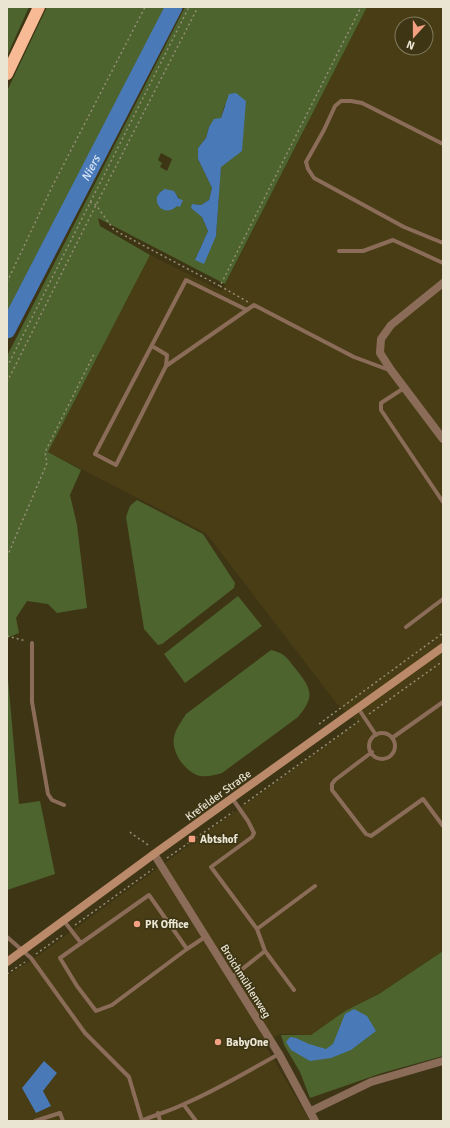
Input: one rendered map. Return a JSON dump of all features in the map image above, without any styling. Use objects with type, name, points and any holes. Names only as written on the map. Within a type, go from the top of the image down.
[{"type":"highway","points":[[7,74],[39,7]]},
{"type":"street","points":[[443,283],[391,325],[381,339],[380,353],[404,388],[443,439]]},
{"type":"street","name":"Krefelder Straße","points":[[7,962],[64,921],[152,851],[232,798],[443,647]]},
{"type":"street","name":"Broichmühlenweg","points":[[152,851],[279,1054],[311,1111],[315,1121]]},
{"type":"street","points":[[311,1111],[371,1082],[443,1061]]},
{"type":"lane","points":[[443,144],[362,103],[342,101],[335,106],[324,130],[306,162],[308,169],[314,178],[404,227],[443,243]]},
{"type":"lane","points":[[339,251],[363,251],[393,240],[443,263]]},
{"type":"lane","points":[[152,346],[168,355],[166,366],[116,465],[96,454],[186,280],[247,310]]},
{"type":"lane","points":[[166,366],[254,305],[354,357],[391,370]]},
{"type":"lane","points":[[404,388],[381,403],[381,410],[443,502]]},
{"type":"lane","points":[[406,627],[443,599]]},
{"type":"lane","points":[[32,643],[32,702],[48,794],[52,800],[64,805]]},
{"type":"lane","points":[[392,738],[443,702]]},
{"type":"lane","points":[[358,708],[376,735]]},
{"type":"lane","points":[[383,733],[392,738],[394,742],[394,750],[389,756],[382,758],[378,757],[372,752],[370,741],[376,735],[383,733]]},
{"type":"lane","points":[[372,752],[335,780],[332,784],[332,790],[366,834],[371,836],[423,799],[443,826]]},
{"type":"lane","points":[[232,798],[248,821],[254,833],[252,837],[211,867],[257,929],[265,951],[294,990]]},
{"type":"lane","points":[[257,929],[315,886]]},
{"type":"lane","points":[[188,949],[149,895],[60,958],[77,986],[96,1011],[112,1005],[205,937]]},
{"type":"lane","points":[[64,921],[82,943]]},
{"type":"lane","points":[[7,937],[24,950],[31,958],[85,1033],[129,1077],[141,1121],[158,1113],[184,1105],[279,1054]]},
{"type":"lane","points":[[231,978],[265,951]]},
{"type":"lane","points":[[184,1105],[196,1121]]},
{"type":"lane","points":[[35,1121],[60,1113],[63,1121]]},
{"type":"lane","points":[[158,1113],[160,1121]]},
{"type":"path","points":[[7,282],[52,187],[145,7]]},
{"type":"path","points":[[7,367],[189,7]]},
{"type":"path","points":[[7,382],[198,7]]},
{"type":"path","points":[[220,286],[361,7]]},
{"type":"path","points":[[90,202],[96,205],[114,230],[254,305]]},
{"type":"path","points":[[7,557],[47,463],[45,452],[94,354]]},
{"type":"path","points":[[7,636],[32,643]]},
{"type":"path","points":[[7,974],[443,660]]},
{"type":"path","points":[[130,832],[137,838],[147,843],[152,851]]},
{"type":"shaded area","points":[[367,7],[443,7],[443,951],[379,994],[345,1011],[311,1035],[281,1034],[263,1042],[310,1121],[7,1121],[7,976],[39,955],[358,722],[337,704],[206,533],[48,452],[150,255],[222,291]],"holes":[[[22,1088],[51,1106],[36,1113]]]},
{"type":"green space","points":[[7,7],[29,7],[7,56]]},
{"type":"green space","points":[[47,7],[167,7],[7,322],[7,91]]},
{"type":"green space","points":[[185,7],[367,7],[225,284],[98,218],[100,226],[150,255],[48,452],[81,470],[70,495],[77,525],[87,608],[57,613],[48,604],[27,601],[16,618],[19,633],[7,638],[7,356]],"holes":[[[225,104],[216,236],[195,260],[208,231],[202,217],[192,204],[201,205],[209,200],[212,188],[198,159],[198,148],[206,138],[209,127],[221,118]],[[161,153],[172,159],[167,171],[160,167],[162,163],[158,160]],[[162,190],[178,196],[179,199],[177,206],[158,195]]]},
{"type":"green space","points":[[137,500],[203,534],[235,583],[234,588],[162,644],[158,645],[144,629],[126,517],[130,506]]},
{"type":"green space","points":[[238,596],[262,626],[185,683],[164,654]]},
{"type":"green space","points":[[271,650],[285,656],[305,681],[308,687],[309,698],[304,710],[298,717],[222,773],[206,776],[194,774],[180,761],[175,749],[174,737],[179,725],[186,714]]},
{"type":"green space","points":[[7,667],[19,804],[40,801],[55,874],[7,890]]},
{"type":"green space","points":[[443,951],[443,1056],[382,1073],[310,1098],[300,1072],[284,1045],[281,1035],[311,1035],[345,1011],[379,994]]},
{"type":"water","points":[[236,93],[246,101],[242,151],[221,167],[216,236],[204,264],[195,260],[208,231],[202,217],[191,208],[192,204],[201,205],[209,200],[212,188],[198,159],[198,148],[206,138],[209,127],[214,119],[221,118],[229,94]]},
{"type":"water","points":[[165,189],[174,191],[179,199],[183,200],[180,207],[177,206],[171,210],[166,210],[159,206],[157,197]]},
{"type":"water","points":[[354,1009],[367,1016],[376,1031],[351,1050],[331,1058],[310,1061],[291,1050],[286,1042],[290,1037],[296,1038],[326,1049],[333,1044],[345,1014]]},
{"type":"water","points":[[44,1061],[57,1073],[43,1091],[51,1106],[36,1113],[22,1088]]},
{"type":"waterway","name":"Niers","points":[[7,330],[174,7]]},
{"type":"place","name":"Abtshof","points":[[192,839]]},
{"type":"place","name":"PK Office","points":[[137,924]]},
{"type":"place","name":"BabyOne","points":[[218,1042]]}]
